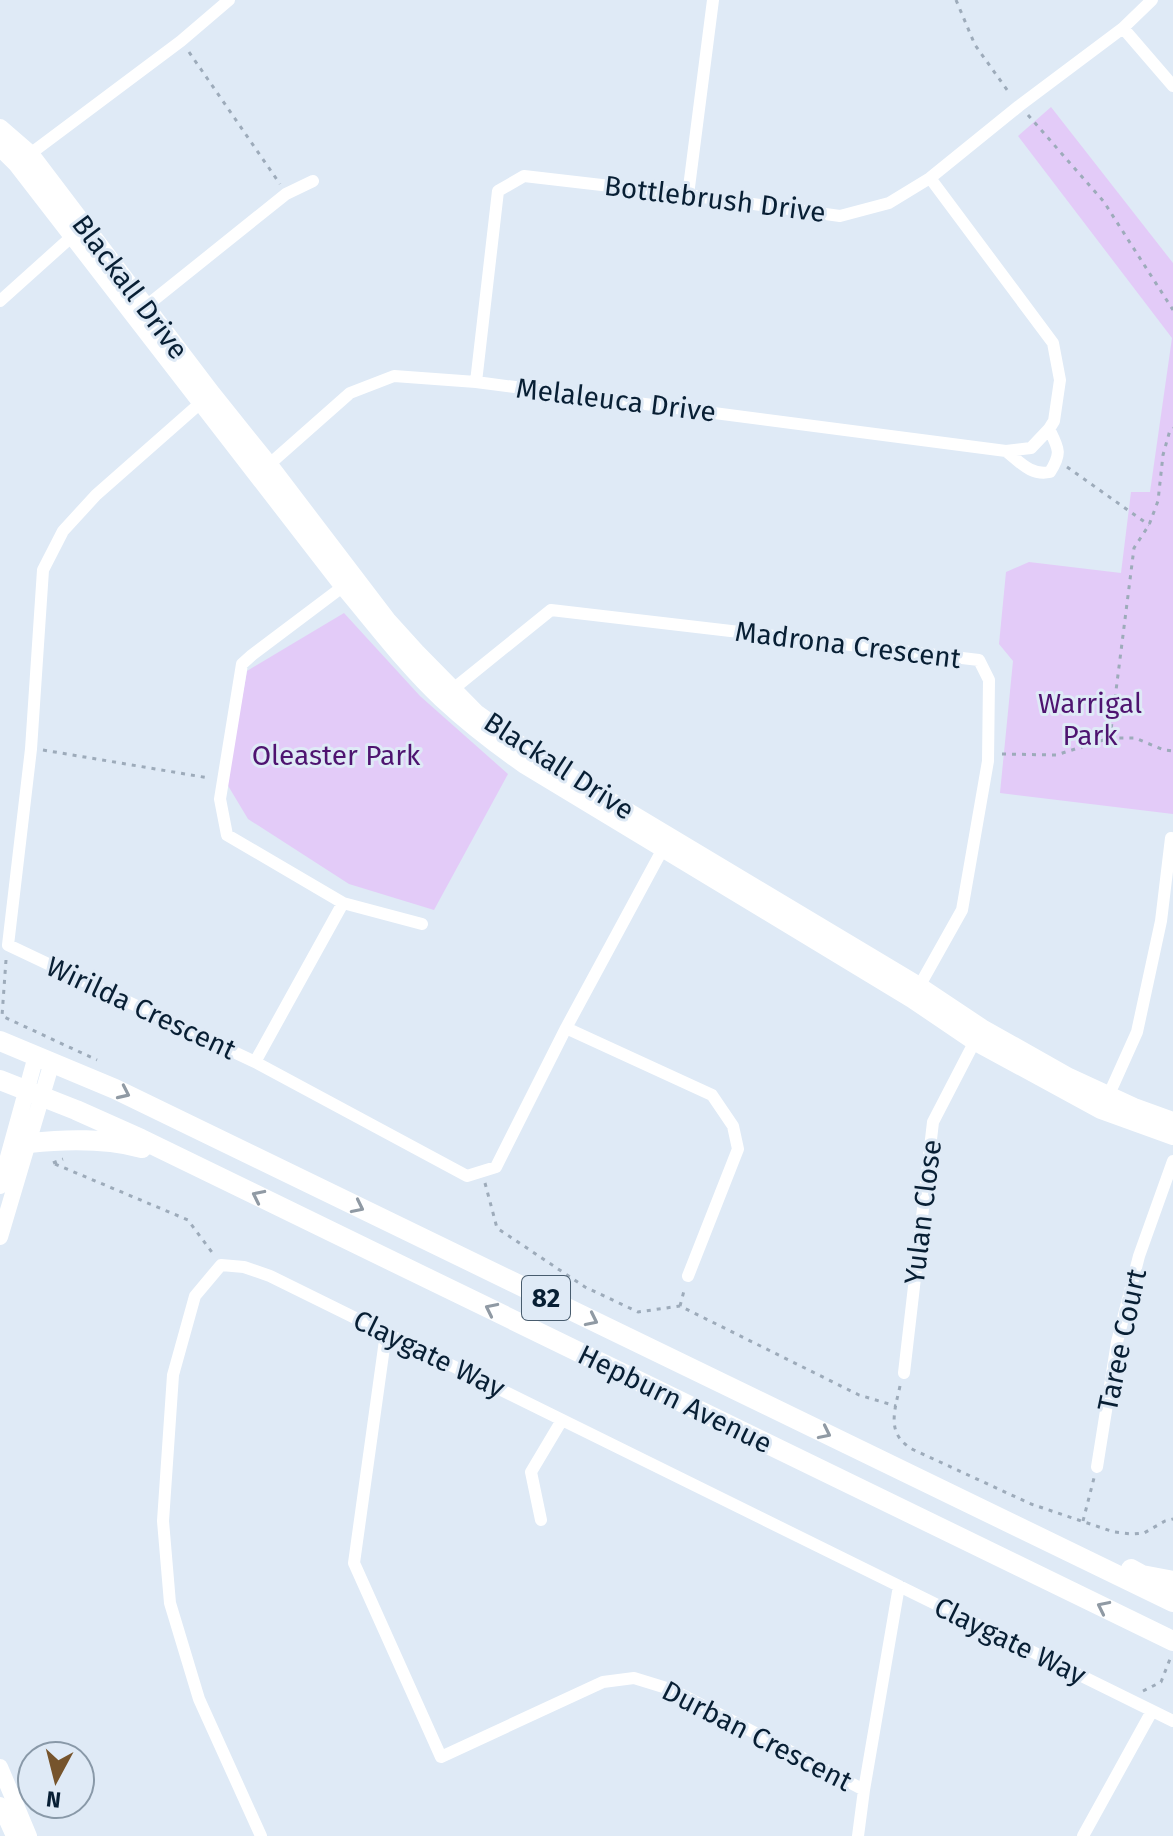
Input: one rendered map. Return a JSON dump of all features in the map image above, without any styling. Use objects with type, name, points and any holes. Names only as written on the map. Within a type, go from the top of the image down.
[{"type":"main road","name":"Blackall Drive","points":[[0,128],[349,582],[395,648],[447,694],[488,739],[525,765],[666,842],[915,993],[978,1035],[1173,1136]]},
{"type":"main road","name":"Blackall Drive","points":[[0,147],[24,159]]},
{"type":"main road","name":"Hepburn Avenue","points":[[0,1041],[129,1096],[1173,1602]]},
{"type":"main road","name":"Hepburn Avenue","points":[[0,1080],[76,1110],[181,1158],[1169,1643]]},
{"type":"main road","name":"Blackall Drive","points":[[1105,1102],[1134,1107],[1173,1121]]},
{"type":"main road","points":[[29,1143],[69,1139],[104,1141],[138,1146],[181,1158]]},
{"type":"main road","points":[[1038,1536],[1076,1543],[1142,1575],[1173,1581]]},
{"type":"street","points":[[24,159],[181,41],[229,0]]},
{"type":"street","points":[[688,195],[713,0]]},
{"type":"street","name":"Bottlebrush Drive","points":[[476,382],[498,191],[524,176],[840,216],[889,203],[930,178],[1123,28],[1152,0]]},
{"type":"street","points":[[1123,28],[1173,86]]},
{"type":"street","points":[[930,178],[1053,343],[1060,380],[1054,421],[1049,429],[1058,447],[1056,461]]},
{"type":"street","points":[[141,310],[286,194],[313,181]]},
{"type":"street","points":[[0,301],[77,231]]},
{"type":"street","name":"Melaleuca Drive","points":[[263,469],[350,393],[394,376],[476,382],[1006,451],[1031,448],[1049,429]]},
{"type":"street","name":"Wirilda Crescent","points":[[207,398],[96,495],[63,531],[43,570],[31,749],[8,945],[255,1062],[467,1176],[482,1171]]},
{"type":"street","name":"Melaleuca Drive","points":[[1006,451],[1030,471],[1042,474],[1050,472],[1056,461]]},
{"type":"street","points":[[349,582],[242,664],[220,799],[227,835],[343,903],[422,924]]},
{"type":"street","name":"Madrona Crescent","points":[[447,694],[551,610],[979,660],[989,680],[988,761],[962,910],[915,993]]},
{"type":"street","points":[[1105,1102],[1137,1032],[1167,921],[1171,838]]},
{"type":"street","points":[[482,1171],[496,1167],[666,842]]},
{"type":"street","points":[[255,1062],[343,903]]},
{"type":"street","points":[[566,1028],[712,1095],[733,1126],[738,1149],[688,1276]]},
{"type":"street","name":"Yulan Close","points":[[904,1373],[933,1122],[978,1035]]},
{"type":"street","points":[[0,1186],[35,1093],[44,1059]]},
{"type":"street","points":[[0,1237],[29,1143],[35,1093]]},
{"type":"street","name":"Taree Court","points":[[1097,1467],[1117,1342],[1139,1256],[1173,1161]]},
{"type":"street","points":[[221,1265],[195,1296],[173,1375],[163,1521],[170,1603],[199,1699],[261,1836]]},
{"type":"street","name":"Claygate Way","points":[[221,1265],[244,1267],[270,1276],[1173,1721]]},
{"type":"street","name":"Durban Crescent","points":[[386,1333],[354,1563],[441,1757],[603,1682],[634,1678],[673,1690],[864,1790]]},
{"type":"street","points":[[541,1520],[531,1472],[562,1420]]},
{"type":"street","points":[[858,1836],[899,1586]]},
{"type":"street","points":[[1083,1836],[1152,1711]]},
{"type":"street","points":[[0,1767],[29,1836]]},
{"type":"street","points":[[0,1805],[14,1836]]},
{"type":"path","points":[[956,0],[975,45],[1019,106],[1104,202],[1173,310]]},
{"type":"path","points":[[181,41],[286,194]]},
{"type":"path","points":[[1110,738],[1134,548],[1149,525],[1158,501],[1163,455],[1173,428]]},
{"type":"path","points":[[1056,461],[1149,525]]},
{"type":"path","points":[[988,761],[1000,754],[1056,755],[1110,738],[1135,738],[1173,751]]},
{"type":"path","points":[[31,749],[224,780]]},
{"type":"path","points":[[53,1163],[188,1220],[221,1265]]},
{"type":"path","points":[[482,1171],[497,1228],[585,1287],[638,1312],[680,1306],[859,1395],[896,1406]]},
{"type":"path","points":[[680,1306],[688,1276]]},
{"type":"path","points":[[904,1373],[894,1429],[905,1446],[1031,1504],[1114,1532],[1144,1533],[1173,1519]]},
{"type":"path","points":[[1083,1521],[1097,1467]]},
{"type":"path","points":[[1128,1699],[1161,1682],[1169,1643]]},
{"type":"green space","name":"Warrigal Park","points":[[1051,107],[1173,263],[1173,814],[1000,793],[1013,661],[999,644],[1006,572],[1029,562],[1121,573],[1131,492],[1150,492],[1172,338],[1018,136]]},
{"type":"green space","name":"Oleaster Park","points":[[344,613],[420,696],[508,774],[434,910],[349,884],[248,819],[227,784],[247,671]]}]
